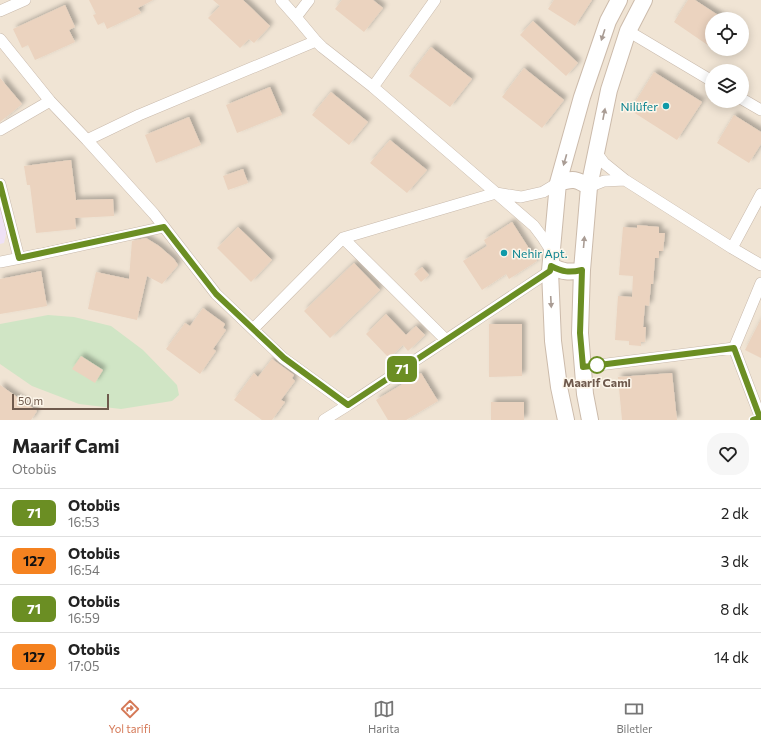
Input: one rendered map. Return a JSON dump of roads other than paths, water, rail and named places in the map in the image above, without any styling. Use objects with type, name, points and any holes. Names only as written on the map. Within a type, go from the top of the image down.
[{"type":"main road","points":[[566,420],[553,341],[551,263],[558,183],[585,89],[608,21],[619,0]]},
{"type":"main road","points":[[590,420],[585,394],[580,333],[582,270],[589,187],[609,90],[628,31],[644,0]]},
{"type":"main road","points":[[558,183],[568,180],[580,181],[589,187]]},
{"type":"main road","points":[[551,263],[561,271],[574,272],[582,270]]},
{"type":"street","points":[[0,11],[25,0]]},
{"type":"street","points":[[280,0],[316,42],[373,87],[534,226],[544,238],[551,263],[446,340],[324,420]]},
{"type":"street","points":[[296,17],[309,0]]},
{"type":"street","points":[[373,87],[435,0]]},
{"type":"street","points":[[628,31],[705,77]]},
{"type":"street","points":[[0,39],[50,101],[154,214],[216,294],[284,358],[348,405]]},
{"type":"street","points":[[87,140],[146,112],[316,42]]},
{"type":"street","points":[[0,130],[50,101]]},
{"type":"street","points":[[749,103],[761,110]]},
{"type":"street","points":[[596,152],[604,163],[625,180],[761,265]]},
{"type":"street","points":[[589,187],[604,181],[625,180]]},
{"type":"street","points":[[253,329],[343,238],[496,193],[521,197],[544,192],[558,183]]},
{"type":"street","points":[[0,184],[19,258]]},
{"type":"street","points":[[732,248],[761,194]]},
{"type":"street","points":[[0,262],[164,227]]},
{"type":"street","points":[[343,238],[446,340]]},
{"type":"street","points":[[758,419],[734,348],[761,283]]},
{"type":"street","points":[[583,367],[734,348]]},
{"type":"place","name":"Nilüfer","points":[[666,106]]},
{"type":"place","name":"Nehir Apt.","points":[[504,253]]},
{"type":"place","name":"Maarif Cami","points":[[597,365]]}]
